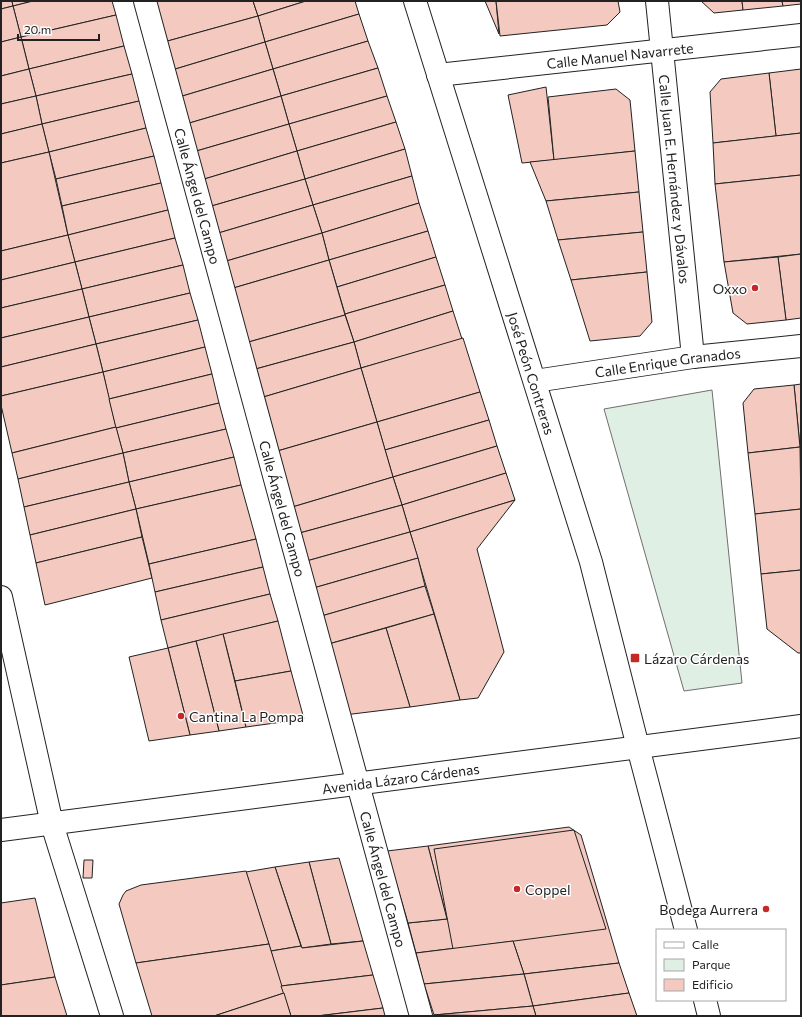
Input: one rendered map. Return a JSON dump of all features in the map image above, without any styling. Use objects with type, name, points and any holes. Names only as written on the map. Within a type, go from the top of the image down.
[{"type":"street","name":"Calle Ángel del Campo","points":[[145,1],[421,1016]]},
{"type":"street","name":"José Peón Contreras","points":[[415,1],[591,562],[686,929]]},
{"type":"street","name":"Calle Juan E. Hernández y Dávalos","points":[[657,1],[693,357]]},
{"type":"street","name":"Calle Manuel Navarrete","points":[[438,75],[801,35]]},
{"type":"street","name":"Calle Enrique Granados","points":[[535,380],[693,357],[801,346]]},
{"type":"street","points":[[1,597],[52,824],[112,1016]]},
{"type":"street","name":"Avenida Lázaro Cárdenas","points":[[1,830],[801,726]]},
{"type":"street","points":[[705,1001],[709,1016]]},
{"type":"green space","name":"Lázaro Cárdenas","points":[[712,390],[742,683],[684,691],[604,409]]},
{"type":"building","points":[[1,1],[12,1],[13,6],[1,9]]},
{"type":"building","points":[[12,1],[33,1],[13,6]]},
{"type":"building","points":[[33,1],[112,1],[116,15],[21,37],[13,6]]},
{"type":"building","points":[[153,1],[253,1],[258,16],[164,42]]},
{"type":"building","points":[[253,1],[306,1],[258,16]]},
{"type":"building","points":[[306,1],[355,1],[359,14],[265,42],[258,16]]},
{"type":"building","points":[[485,1],[496,1],[499,34]]},
{"type":"building","points":[[496,1],[618,1],[620,12],[607,25],[500,36]]},
{"type":"building","points":[[701,1],[742,1],[743,10],[714,13]]},
{"type":"building","points":[[742,1],[782,1],[783,6],[743,10]]},
{"type":"building","points":[[782,1],[801,1],[801,4],[783,6]]},
{"type":"building","points":[[13,6],[21,37],[1,42],[1,9]]},
{"type":"building","points":[[359,14],[368,41],[273,69],[265,42]]},
{"type":"building","points":[[116,15],[124,46],[29,69],[21,37]]},
{"type":"building","points":[[258,16],[265,42],[172,70],[164,42]]},
{"type":"building","points":[[21,37],[29,69],[1,76],[1,42]]},
{"type":"building","points":[[368,41],[378,68],[281,96],[273,69]]},
{"type":"building","points":[[265,42],[273,69],[179,97],[172,70]]},
{"type":"building","points":[[124,46],[132,74],[36,96],[29,69]]},
{"type":"building","points":[[378,68],[387,96],[289,124],[281,96]]},
{"type":"building","points":[[29,69],[36,96],[1,104],[1,76]]},
{"type":"building","points":[[273,69],[281,96],[186,124],[179,97]]},
{"type":"building","points":[[801,69],[801,133],[776,136],[769,73]]},
{"type":"building","points":[[769,73],[776,136],[713,143],[710,92],[721,79]]},
{"type":"building","points":[[132,74],[139,101],[42,124],[36,96]]},
{"type":"building","points":[[546,87],[554,160],[522,163],[508,95]]},
{"type":"building","points":[[616,89],[630,100],[635,151],[554,160],[548,97]]},
{"type":"building","points":[[36,96],[42,124],[1,134],[1,104]]},
{"type":"building","points":[[281,96],[289,124],[193,152],[186,124]]},
{"type":"building","points":[[387,96],[396,122],[297,151],[289,124]]},
{"type":"building","points":[[139,101],[146,128],[49,152],[42,124]]},
{"type":"building","points":[[396,122],[405,149],[305,179],[297,151]]},
{"type":"building","points":[[42,124],[49,152],[1,163],[1,134]]},
{"type":"building","points":[[289,124],[297,151],[201,180],[193,152]]},
{"type":"building","points":[[146,128],[154,156],[56,179],[49,152]]},
{"type":"building","points":[[801,133],[801,175],[715,184],[713,143]]},
{"type":"building","points":[[405,149],[412,176],[313,205],[305,179]]},
{"type":"building","points":[[297,151],[305,179],[208,207],[201,180]]},
{"type":"building","points":[[635,151],[639,192],[546,201],[530,162]]},
{"type":"building","points":[[49,152],[68,235],[1,251],[1,163]]},
{"type":"building","points":[[154,156],[161,183],[62,206],[56,179]]},
{"type":"building","points":[[801,175],[801,254],[724,262],[715,184]]},
{"type":"building","points":[[412,176],[419,203],[322,233],[313,205]]},
{"type":"building","points":[[305,179],[313,205],[215,234],[208,207]]},
{"type":"building","points":[[161,183],[168,210],[68,235],[62,206]]},
{"type":"building","points":[[639,192],[643,232],[558,240],[546,201]]},
{"type":"building","points":[[419,203],[428,231],[329,260],[322,233]]},
{"type":"building","points":[[313,205],[322,233],[223,262],[215,234]]},
{"type":"building","points":[[168,210],[175,238],[75,262],[68,235]]},
{"type":"building","points":[[428,231],[436,257],[337,287],[329,260]]},
{"type":"building","points":[[643,232],[647,272],[571,280],[558,240]]},
{"type":"building","points":[[322,233],[329,260],[230,289],[223,262]]},
{"type":"building","points":[[68,235],[75,262],[1,280],[1,251]]},
{"type":"building","points":[[175,238],[183,265],[82,289],[75,262]]},
{"type":"building","points":[[801,254],[801,318],[786,320],[778,257]]},
{"type":"building","points":[[436,257],[445,285],[345,314],[337,287]]},
{"type":"building","name":"Oxxo","points":[[778,257],[786,320],[747,324],[733,313],[724,262]]},
{"type":"building","points":[[329,260],[345,315],[245,343],[230,289]]},
{"type":"building","points":[[75,262],[82,289],[1,308],[1,280]]},
{"type":"building","points":[[183,265],[190,293],[89,317],[82,289]]},
{"type":"building","points":[[647,272],[652,322],[640,336],[590,341],[571,280]]},
{"type":"building","points":[[445,285],[453,311],[354,342],[345,314]]},
{"type":"building","points":[[82,289],[89,317],[1,338],[1,308]]},
{"type":"building","points":[[190,293],[198,320],[96,344],[89,317]]},
{"type":"building","points":[[453,311],[462,339],[361,368],[354,342]]},
{"type":"building","points":[[345,315],[354,342],[252,370],[245,343]]},
{"type":"building","points":[[89,317],[96,344],[1,367],[1,338]]},
{"type":"building","points":[[198,320],[205,347],[103,372],[96,344]]},
{"type":"building","points":[[463,338],[480,392],[377,422],[361,368]]},
{"type":"building","points":[[354,342],[361,368],[260,398],[252,370]]},
{"type":"building","points":[[96,344],[103,372],[1,396],[1,367]]},
{"type":"building","points":[[205,347],[212,374],[109,399],[103,372]]},
{"type":"building","points":[[361,368],[377,422],[274,452],[260,398]]},
{"type":"building","points":[[103,372],[116,427],[12,453],[1,405],[1,396]]},
{"type":"building","points":[[212,374],[219,403],[116,428],[109,399]]},
{"type":"building","points":[[801,384],[801,447],[800,447],[794,385]]},
{"type":"building","points":[[794,385],[800,447],[748,453],[743,403],[754,389]]},
{"type":"building","points":[[480,392],[489,420],[385,450],[377,422]]},
{"type":"building","points":[[219,403],[226,429],[123,453],[116,428]]},
{"type":"building","points":[[489,420],[497,446],[393,477],[385,450]]},
{"type":"building","points":[[377,422],[393,477],[289,508],[274,452]]},
{"type":"building","points":[[116,427],[123,453],[18,479],[12,453]]},
{"type":"building","points":[[226,429],[234,457],[129,482],[123,453]]},
{"type":"building","points":[[497,446],[506,473],[402,505],[393,477]]},
{"type":"building","points":[[800,447],[801,509],[755,514],[748,453]]},
{"type":"building","points":[[123,453],[129,482],[24,507],[18,479]]},
{"type":"building","points":[[234,457],[241,485],[136,509],[129,482]]},
{"type":"building","points":[[506,473],[515,500],[410,532],[402,505]]},
{"type":"building","points":[[393,477],[402,505],[296,534],[289,508]]},
{"type":"building","points":[[129,482],[136,509],[30,535],[24,507]]},
{"type":"building","points":[[241,485],[256,539],[149,564],[136,509]]},
{"type":"building","points":[[515,500],[477,549],[504,652],[478,698],[460,700],[410,532]]},
{"type":"building","points":[[402,505],[410,532],[303,562],[296,534]]},
{"type":"building","points":[[136,509],[142,537],[36,563],[30,535]]},
{"type":"building","points":[[801,509],[801,570],[761,574],[755,514]]},
{"type":"building","points":[[410,532],[418,558],[310,589],[303,562]]},
{"type":"building","points":[[142,537],[152,578],[45,605],[36,563]]},
{"type":"building","points":[[256,539],[263,567],[155,592],[149,564]]},
{"type":"building","points":[[418,558],[425,586],[318,617],[310,589]]},
{"type":"building","points":[[263,567],[270,594],[161,620],[155,592]]},
{"type":"building","points":[[801,570],[801,653],[798,653],[767,629],[761,574]]},
{"type":"building","points":[[425,586],[434,614],[325,645],[318,617]]},
{"type":"building","points":[[270,594],[278,621],[168,648],[161,620]]},
{"type":"building","points":[[434,614],[460,700],[410,707],[386,628]]},
{"type":"building","points":[[278,621],[291,671],[235,681],[223,634]]},
{"type":"building","points":[[386,628],[410,707],[344,715],[325,645]]},
{"type":"building","points":[[223,634],[246,727],[219,731],[196,641]]},
{"type":"building","points":[[196,641],[219,731],[190,735],[168,648]]},
{"type":"building","points":[[168,648],[190,735],[149,741],[129,657]]},
{"type":"building","points":[[291,671],[304,719],[246,727],[235,681]]},
{"type":"building","name":"Coppel","points":[[569,827],[581,835],[619,963],[524,974],[513,941],[416,953],[408,923],[447,919],[428,846]]},
{"type":"building","name":"Coppel","points":[[574,830],[606,929],[453,949],[434,849]]},
{"type":"building","points":[[428,846],[447,919],[408,923],[387,851]]},
{"type":"building","points":[[339,858],[363,941],[331,944],[309,862]]},
{"type":"building","points":[[84,860],[93,860],[92,878],[83,878]]},
{"type":"building","points":[[309,862],[331,944],[302,948],[275,867]]},
{"type":"building","points":[[275,867],[301,946],[271,951],[246,872]]},
{"type":"building","points":[[246,871],[269,944],[136,963],[119,904],[126,891],[141,885]]},
{"type":"building","points":[[35,898],[55,977],[1,985],[1,903]]},
{"type":"building","points":[[363,941],[373,975],[281,986],[271,951],[301,946],[302,948]]},
{"type":"building","points":[[513,941],[524,974],[424,984],[416,953]]},
{"type":"building","points":[[269,944],[284,993],[214,1016],[152,1016],[136,963]]},
{"type":"building","points":[[619,963],[629,993],[533,1006],[524,974]]},
{"type":"building","points":[[524,974],[533,1006],[434,1015],[424,984]]},
{"type":"building","points":[[373,975],[383,1008],[317,1016],[291,1016],[281,986]]},
{"type":"building","points":[[55,977],[67,1016],[1,1016],[1,985]]},
{"type":"building","points":[[284,993],[291,1016],[214,1016]]},
{"type":"building","points":[[629,993],[637,1016],[536,1016],[533,1006]]},
{"type":"building","points":[[533,1006],[536,1016],[434,1015]]},
{"type":"building","points":[[383,1008],[385,1016],[317,1016]]},
{"type":"place","name":"Oxxo","points":[[755,288]]},
{"type":"place","name":"Lázaro Cárdenas","points":[[635,658]]},
{"type":"place","name":"Cantina La Pompa","points":[[181,716]]},
{"type":"place","name":"Coppel","points":[[517,889]]},
{"type":"place","name":"Bodega Aurrera","points":[[766,909]]}]
